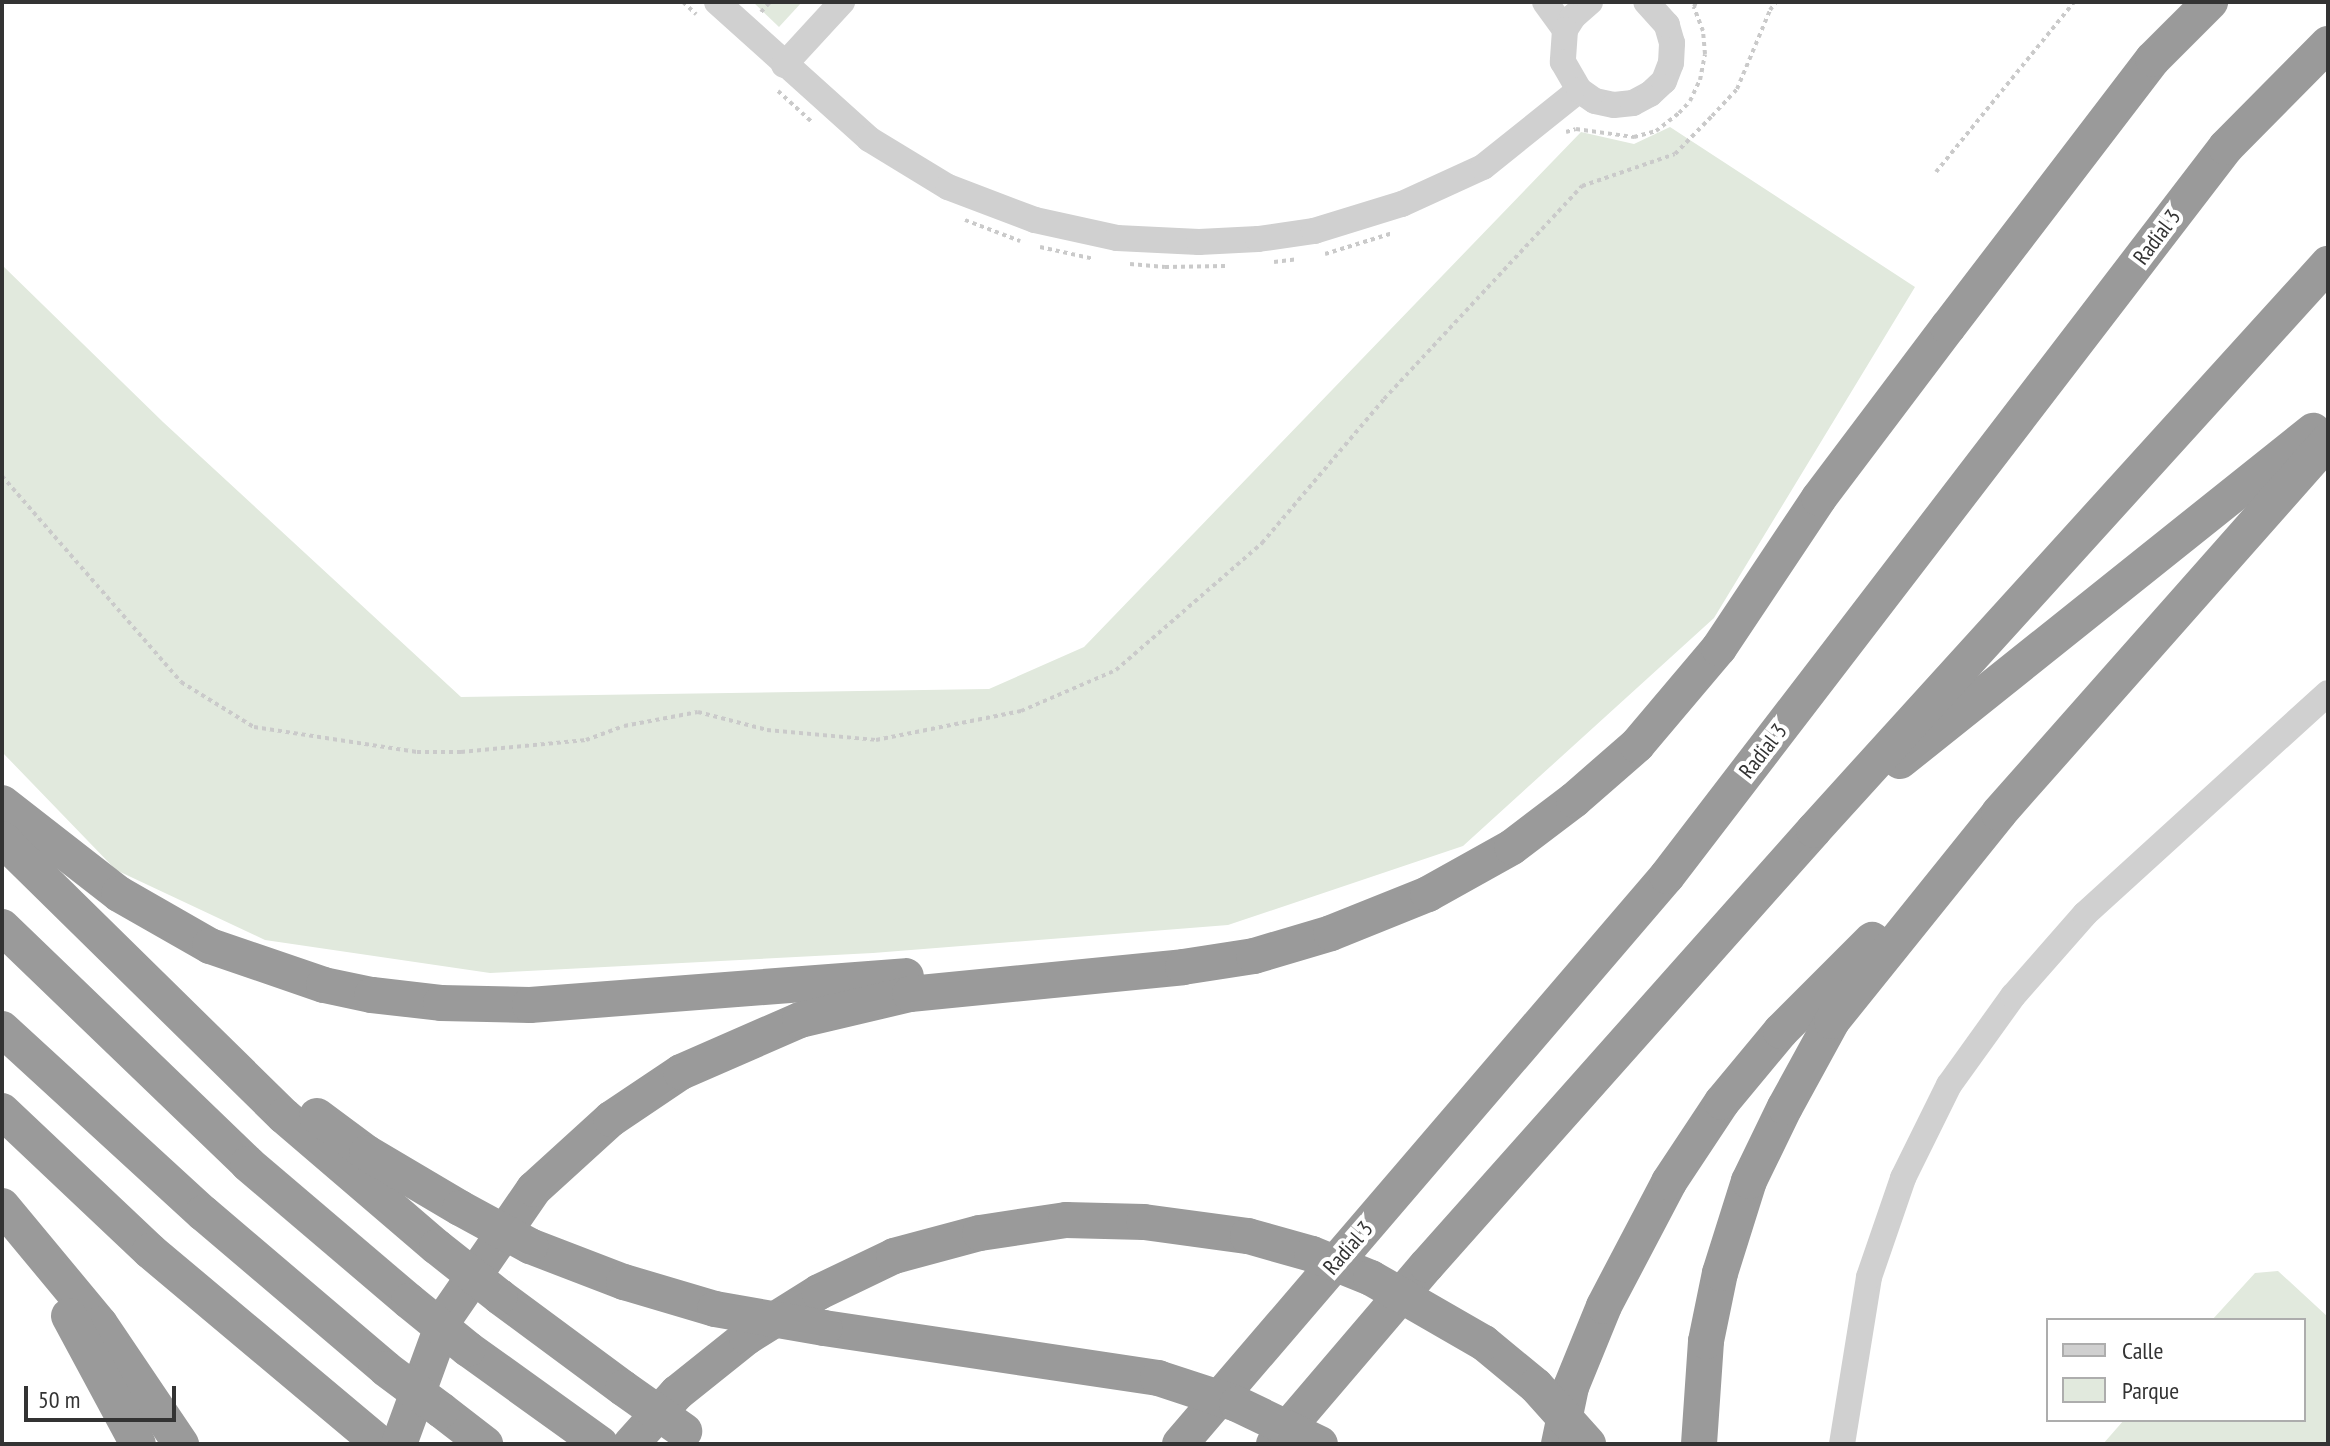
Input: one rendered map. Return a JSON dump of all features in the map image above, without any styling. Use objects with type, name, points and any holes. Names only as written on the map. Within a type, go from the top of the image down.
[{"type":"highway","points":[[399,1444],[410,1405],[445,1318],[534,1189],[611,1119],[681,1072],[800,1020],[910,994],[1183,967],[1254,956],[1331,933],[1428,894],[1512,847],[1637,745],[1719,648],[1819,498],[2144,71],[2210,2]]},
{"type":"highway","name":"Radial 3","points":[[1180,1444],[1667,876],[2226,147],[2328,44]]},
{"type":"highway","points":[[1274,1444],[1427,1265],[1814,830],[2328,264]]},
{"type":"highway","points":[[1814,830],[2328,420]]},
{"type":"highway","points":[[1699,1444],[1706,1341],[1720,1273],[1749,1181],[1832,1021],[1999,813],[2328,441]]},
{"type":"highway","points":[[2,803],[119,894],[210,946],[324,985],[372,995],[441,1003],[530,1005],[1063,964],[1183,967]]},
{"type":"highway","points":[[1559,1444],[1571,1387],[1604,1306],[1669,1182],[1722,1102],[1781,1031],[1999,813]]},
{"type":"highway","points":[[2,839],[89,928],[284,1116],[500,1297],[694,1438]]},
{"type":"highway","points":[[2,927],[248,1164],[468,1349],[591,1438]]},
{"type":"highway","points":[[89,928],[297,1102],[367,1153],[530,1246],[624,1282],[715,1309],[1158,1378],[1237,1404],[1320,1444]]},
{"type":"highway","points":[[2,1029],[203,1213],[386,1369],[485,1444]]},
{"type":"highway","points":[[2,1111],[150,1251],[370,1436]]},
{"type":"highway","points":[[2,1206],[100,1324],[181,1444]]},
{"type":"highway","points":[[631,1444],[677,1393],[747,1337],[819,1292],[894,1256],[980,1233],[1066,1220],[1144,1222],[1248,1236],[1312,1254],[1371,1278],[1484,1343],[1536,1386],[1588,1444]]},
{"type":"highway","points":[[2,1230],[69,1317],[138,1444]]},
{"type":"street","points":[[780,76],[842,2]]},
{"type":"street","points":[[1545,2],[1565,30]]},
{"type":"street","points":[[1590,2],[1573,17],[1565,30],[1563,62],[1579,90],[1604,104],[1624,105],[1642,100],[1658,88],[1668,72],[1673,53],[1667,25],[1654,4]]},
{"type":"street","points":[[712,13],[780,76],[869,139],[948,187],[1035,220],[1104,235],[1199,242],[1314,231],[1402,204],[1483,167],[1579,90]]},
{"type":"street","points":[[1842,1444],[1869,1277],[1903,1178],[1949,1085],[2013,996],[2085,914],[2328,693]]},
{"type":"path","points":[[683,2],[712,13]]},
{"type":"path","points":[[759,13],[770,2]]},
{"type":"path","points":[[1556,140],[1576,129],[1634,137],[1656,131],[1679,113],[1700,80],[1705,54],[1696,2]]},
{"type":"path","points":[[2,476],[181,682],[254,727],[417,752],[461,752],[586,740],[624,726],[698,712],[767,730],[876,740],[1021,711],[1116,670],[1262,543],[1384,399],[1582,186],[1675,154],[1712,116],[1737,89],[1776,2]]},
{"type":"path","points":[[1936,172],[2074,2]]},
{"type":"path","points":[[780,76],[819,128]]},
{"type":"path","points":[[952,214],[986,230],[1026,243]]},
{"type":"path","points":[[1323,254],[1399,231]]},
{"type":"path","points":[[1038,246],[1098,259]]},
{"type":"path","points":[[1268,262],[1309,257]]},
{"type":"path","points":[[1124,263],[1165,267],[1227,266]]},
{"type":"green space","points":[[753,2],[802,2],[779,27]]},
{"type":"green space","points":[[1670,127],[1915,287],[1714,618],[1463,846],[1228,925],[873,953],[490,973],[265,940],[116,870],[2,752],[2,265],[163,422],[461,697],[989,689],[1084,647],[1581,132],[1634,144]]},
{"type":"green space","points":[[2278,1271],[2328,1317],[2328,1444],[2103,1444],[2122,1422],[2306,1422],[2306,1318],[2214,1318],[2255,1273]]}]
